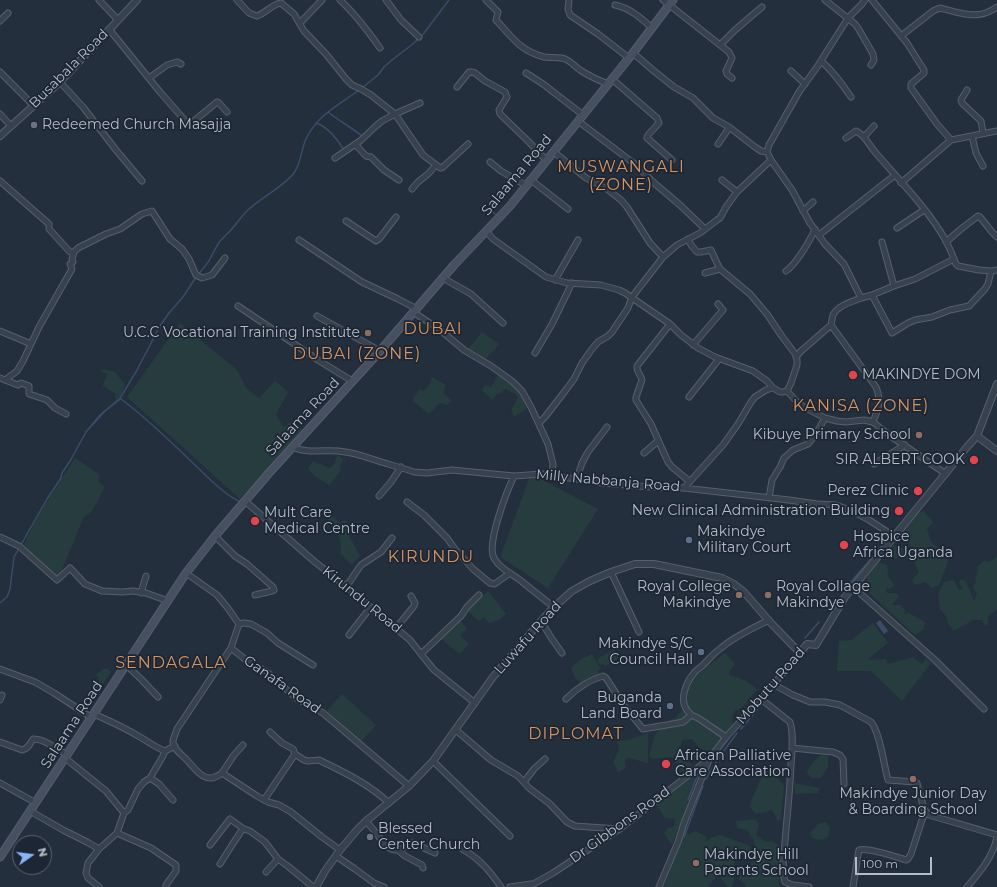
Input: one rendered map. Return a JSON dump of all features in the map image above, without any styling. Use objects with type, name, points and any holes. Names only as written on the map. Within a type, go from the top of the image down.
[{"type":"main road","name":"Salaama Road","points":[[0,857],[186,573],[215,536],[269,473],[380,351],[443,278],[510,206],[631,56],[652,28],[668,2]]},
{"type":"street","points":[[99,0],[118,20]]},
{"type":"street","name":"Busabala Road","points":[[0,136],[60,82],[137,0]]},
{"type":"street","points":[[237,0],[249,13],[256,16],[266,11],[276,3],[281,3],[294,14],[304,31],[352,85],[371,95],[395,114],[423,155],[440,168],[468,144]]},
{"type":"street","points":[[300,23],[322,0]]},
{"type":"street","points":[[340,0],[380,48]]},
{"type":"street","points":[[386,0],[401,20],[419,37]]},
{"type":"street","points":[[486,0],[498,12],[496,20],[513,40],[532,54],[546,57],[565,58],[589,76],[610,82],[657,118],[659,123],[647,138],[672,160]]},
{"type":"street","points":[[569,0],[568,9],[570,15],[654,71],[674,87],[693,98],[713,118],[761,151],[767,152]]},
{"type":"street","points":[[825,0],[858,28],[873,54],[874,60],[871,65]]},
{"type":"street","points":[[861,298],[844,264],[825,244],[767,152],[768,145],[799,92],[848,18],[865,0]]},
{"type":"street","points":[[872,0],[901,36],[924,70],[924,73],[911,84],[911,88],[937,124],[951,140]]},
{"type":"street","points":[[668,2],[729,52],[732,56],[726,71],[732,78]]},
{"type":"street","points":[[615,5],[633,12],[652,28]]},
{"type":"street","points":[[720,45],[762,7]]},
{"type":"street","points":[[901,36],[938,8],[976,16],[997,7]]},
{"type":"street","points":[[0,21],[8,13]]},
{"type":"street","points":[[110,29],[132,58],[189,125],[216,102],[219,103],[227,112]]},
{"type":"street","points":[[820,61],[827,66],[851,97]]},
{"type":"street","points":[[149,78],[168,65],[177,62],[182,64]]},
{"type":"street","points":[[791,71],[805,84]]},
{"type":"street","points":[[0,72],[34,106]]},
{"type":"street","points":[[457,87],[469,72],[471,72],[505,92],[507,97],[499,110],[500,114],[546,161]]},
{"type":"street","points":[[526,73],[543,84],[580,118],[636,165],[705,229]]},
{"type":"street","points":[[60,82],[83,107],[116,150],[142,180]]},
{"type":"street","points":[[967,90],[961,100],[962,103],[981,121],[983,133]]},
{"type":"street","points":[[335,158],[355,144],[376,126],[395,114],[420,103]]},
{"type":"street","points":[[0,114],[11,126]]},
{"type":"street","points":[[864,137],[874,126]]},
{"type":"street","points":[[718,144],[728,127]]},
{"type":"street","points":[[846,138],[856,131],[864,137],[872,149],[924,210],[946,242],[958,266],[979,270],[997,270]]},
{"type":"street","points":[[901,183],[951,140],[997,131]]},
{"type":"street","points":[[972,136],[976,153],[983,166]]},
{"type":"street","points":[[355,144],[366,156],[371,157],[384,170],[399,180]]},
{"type":"street","points":[[554,152],[586,178],[607,189],[621,200],[650,242],[663,257]]},
{"type":"street","points":[[539,423],[562,396],[592,349],[598,342],[612,332],[628,308],[632,298],[663,257],[677,245],[705,229],[720,218],[726,207],[738,192],[771,160]]},
{"type":"street","points":[[490,162],[501,171],[529,183],[568,209]]},
{"type":"street","points":[[412,189],[436,165]]},
{"type":"street","points":[[819,235],[895,175]]},
{"type":"street","points":[[722,180],[738,192]]},
{"type":"street","points":[[0,181],[49,224],[49,229],[70,252],[74,252]]},
{"type":"street","points":[[803,211],[813,202]]},
{"type":"street","points":[[897,228],[924,210]]},
{"type":"street","points":[[2,379],[17,371],[23,361],[39,327],[72,269],[70,264],[73,262],[72,259],[74,252],[78,248],[120,228],[142,214],[152,211],[170,239],[182,249],[189,259],[196,275],[202,278],[212,275],[225,258]]},
{"type":"street","points":[[946,242],[960,229],[978,216],[997,237]]},
{"type":"street","points":[[346,220],[376,241],[396,217]]},
{"type":"street","points":[[786,271],[804,249],[815,229]]},
{"type":"street","points":[[486,231],[494,239],[546,277],[572,283],[601,285],[619,290],[670,324],[694,345],[718,358],[753,371],[780,392],[787,390],[795,373],[797,365],[796,357],[767,314],[750,294],[720,269],[711,250],[697,252],[688,239]]},
{"type":"street","points":[[299,240],[362,282],[398,299],[439,329],[464,350],[492,366],[512,381],[525,397],[539,423],[550,451],[553,464],[552,475]]},
{"type":"street","points":[[555,280],[578,240]]},
{"type":"street","points":[[882,242],[894,286]]},
{"type":"street","points":[[796,357],[831,325],[833,316],[842,306],[915,279],[954,259]]},
{"type":"street","points":[[704,273],[720,269]]},
{"type":"street","points":[[872,295],[892,333],[915,320],[932,317],[950,310],[969,306],[985,289],[988,284],[990,271]]},
{"type":"street","points":[[443,278],[471,294],[503,323]]},
{"type":"street","points":[[535,353],[552,324],[572,283]]},
{"type":"street","points":[[694,345],[723,310],[718,304]]},
{"type":"street","points":[[238,306],[352,381]]},
{"type":"street","points":[[317,316],[380,351]]},
{"type":"street","points":[[670,324],[637,366],[636,369],[642,377],[642,380],[636,394],[636,400],[651,424],[668,462],[690,482]]},
{"type":"street","points":[[831,325],[876,387],[880,403],[873,422]]},
{"type":"street","points":[[0,331],[31,344]]},
{"type":"street","points":[[689,397],[718,358]]},
{"type":"street","points":[[2,379],[18,385],[21,383],[29,386],[29,394],[47,400],[66,414]]},
{"type":"street","name":"Mobutu Road","points":[[709,759],[726,737],[761,699],[807,644],[816,645],[853,587],[977,436],[997,384]]},
{"type":"street","points":[[684,488],[709,462],[738,424],[751,402],[766,390],[773,388]]},
{"type":"street","points":[[787,390],[798,403],[825,418],[846,422],[864,420],[873,422],[946,474]]},
{"type":"street","points":[[769,498],[772,480],[784,458],[793,450],[808,444],[816,434],[825,418]]},
{"type":"street","points":[[577,478],[582,463],[588,452],[607,427]]},
{"type":"street","points":[[977,436],[997,451]]},
{"type":"street","points":[[644,453],[658,441]]},
{"type":"street","points":[[874,464],[904,445]]},
{"type":"street","name":"Milly Nabbanja Road","points":[[292,447],[312,452],[344,451],[414,472],[422,473],[452,470],[514,476],[542,474],[603,483],[684,488],[836,505],[869,520],[894,538]]},
{"type":"street","points":[[380,496],[401,468]]},
{"type":"street","points":[[514,476],[502,506],[493,541],[493,555],[496,560],[531,590],[554,607]]},
{"type":"street","name":"Kirundu Road","points":[[245,501],[315,562],[410,640],[434,670],[475,703]]},
{"type":"street","points":[[407,502],[424,515],[447,538],[455,550],[473,569],[490,583],[496,583],[510,572]]},
{"type":"street","points":[[215,536],[235,556],[252,568],[273,587],[274,590],[272,591],[255,595]]},
{"type":"street","points":[[0,537],[20,547],[57,580],[70,568],[85,584],[102,591],[133,591],[150,594],[168,601]]},
{"type":"street","points":[[346,587],[361,565],[381,552],[392,538]]},
{"type":"street","name":"Luwafu Road","points":[[316,887],[340,850],[366,821],[409,786],[433,761],[498,671],[541,620],[578,587],[590,581],[635,564],[654,564],[722,578],[734,584],[744,592],[768,620],[800,653]]},
{"type":"street","points":[[611,572],[639,632]]},
{"type":"street","points":[[186,573],[217,595],[239,624],[251,624],[313,665]]},
{"type":"street","points":[[141,593],[146,576]]},
{"type":"street","points":[[853,587],[936,660],[984,709]]},
{"type":"street","points":[[421,654],[461,616],[479,595]]},
{"type":"street","points":[[396,628],[414,606],[415,603],[411,596]]},
{"type":"street","points":[[349,635],[370,608]]},
{"type":"street","points":[[541,620],[562,653]]},
{"type":"street","points":[[726,737],[691,715],[687,710],[684,699],[688,681],[694,673],[721,647],[768,620]]},
{"type":"street","name":"Ganafa Road","points":[[239,624],[231,648],[246,660],[267,672],[296,698],[322,713],[409,786]]},
{"type":"street","points":[[231,648],[177,729],[173,741],[176,750],[194,769],[204,777],[210,778],[214,778],[222,773],[243,745]]},
{"type":"street","points":[[126,665],[158,697]]},
{"type":"street","points":[[0,669],[35,682],[93,716],[118,725],[155,747],[165,751]]},
{"type":"street","points":[[566,699],[585,684],[603,676],[606,678],[625,707],[642,729],[678,724],[691,715]]},
{"type":"street","points":[[773,684],[810,702],[825,702],[840,705],[871,722],[875,726],[888,780],[917,783],[926,812],[929,815],[997,836],[990,857],[967,887]]},
{"type":"street","points":[[761,699],[790,722],[791,726],[792,748],[790,790],[783,862],[784,885],[809,887]]},
{"type":"street","points":[[456,730],[490,760],[518,776],[570,824],[575,826],[619,829]]},
{"type":"street","points":[[270,732],[293,749],[295,754],[304,760],[319,760],[352,776],[377,792],[389,803]]},
{"type":"street","points":[[0,742],[22,750],[25,750],[33,739],[37,739],[48,744],[66,757],[106,791],[124,813]]},
{"type":"street","points":[[99,887],[88,878],[86,873],[88,863],[117,833],[124,813],[128,810],[138,789],[150,778],[165,751],[175,746]]},
{"type":"street","points":[[792,748],[833,752],[840,755],[843,759],[844,784]]},
{"type":"street","points":[[264,800],[295,754]]},
{"type":"street","points":[[524,782],[534,769],[545,759]]},
{"type":"street","points":[[659,887],[678,842],[709,759]]},
{"type":"street","name":"Dr Gibbons Road","points":[[528,887],[553,873],[619,829],[709,759]]},
{"type":"street","points":[[433,761],[510,836]]},
{"type":"street","points":[[222,773],[256,796],[268,802],[279,805],[291,812],[340,850]]},
{"type":"street","points":[[150,778],[159,784],[173,800]]},
{"type":"street","points":[[0,783],[36,803]]},
{"type":"street","points":[[30,812],[100,849]]},
{"type":"street","points":[[852,887],[859,850],[875,851],[906,860],[911,854],[926,812]]},
{"type":"street","points":[[210,845],[230,819],[265,842],[278,859],[313,887]]},
{"type":"street","points":[[366,821],[384,845],[394,850],[398,850],[405,856],[422,865],[423,868]]},
{"type":"street","points":[[220,864],[244,829]]},
{"type":"street","points":[[117,833],[152,848],[176,865],[176,871],[166,887]]},
{"type":"street","points":[[398,850],[413,843],[435,853]]},
{"type":"street","points":[[462,849],[475,856],[501,887]]},
{"type":"street","points":[[336,856],[355,869],[373,885],[384,887]]},
{"type":"street","points":[[266,872],[278,859]]},
{"type":"street","points":[[510,887],[534,884]]},
{"type":"green space","points":[[180,323],[237,370],[246,388],[259,398],[275,381],[288,392],[276,415],[284,427],[293,420],[302,430],[240,499],[127,397]]},
{"type":"green space","points":[[482,332],[499,344],[486,359],[468,349]]},
{"type":"green space","points":[[102,369],[115,372],[125,384],[121,395],[116,401],[116,394],[103,386],[107,375],[106,373],[102,372]]},
{"type":"green space","points":[[499,373],[512,382],[529,407],[514,417],[511,410],[518,398],[515,394],[505,389],[500,394],[498,393],[492,400],[482,390],[485,385],[491,387]]},
{"type":"green space","points":[[432,377],[446,385],[443,393],[452,401],[447,405],[440,403],[429,414],[412,400],[420,389],[424,391],[430,384]]},
{"type":"green space","points":[[337,455],[344,459],[340,466],[341,471],[329,485],[316,477],[308,469],[313,461],[330,468],[335,463]]},
{"type":"green space","points":[[75,458],[100,475],[98,481],[105,487],[92,511],[84,517],[60,574],[56,577],[22,548],[39,514]]},
{"type":"green space","points":[[531,474],[598,509],[548,588],[500,557]]},
{"type":"green space","points":[[924,511],[933,522],[927,529],[931,542],[942,550],[948,562],[939,585],[932,588],[925,582],[914,585],[912,580],[919,572],[913,560],[907,560],[903,556],[895,559],[889,555],[893,545],[899,546],[906,551],[911,550],[910,544],[903,539],[901,533],[918,513]]},
{"type":"green space","points":[[331,515],[340,523],[345,520],[354,529],[349,536],[360,556],[352,565],[340,553],[340,539],[334,529],[327,522]]},
{"type":"green space","points":[[997,553],[997,609],[988,616],[988,624],[985,626],[982,620],[973,620],[954,631],[948,623],[946,616],[940,609],[938,593],[944,582],[954,580],[959,590],[963,589],[959,583],[961,579],[966,581],[974,601],[977,594],[973,587],[976,582],[975,579],[978,566],[984,561],[989,562],[996,558]]},
{"type":"green space","points":[[878,562],[887,565],[887,575],[894,584],[892,588],[886,589],[887,593],[895,593],[899,596],[892,605],[901,605],[905,611],[904,614],[909,613],[925,622],[923,630],[915,635],[868,592],[866,583],[869,572]]},
{"type":"green space","points":[[488,591],[506,614],[500,619],[490,623],[483,617],[479,621],[467,610]]},
{"type":"green space","points":[[460,620],[467,629],[460,635],[469,644],[460,654],[441,639],[456,626],[455,624]]},
{"type":"green space","points":[[873,623],[888,643],[867,660],[886,659],[888,664],[913,657],[922,664],[926,658],[931,663],[902,701],[871,671],[837,671],[839,641],[851,640]]},
{"type":"green space","points":[[614,649],[619,658],[605,666],[603,664],[600,665],[597,659]]},
{"type":"green space","points":[[725,653],[735,664],[729,672],[730,675],[746,681],[757,689],[742,708],[735,711],[732,716],[733,726],[726,734],[690,711],[687,705],[688,690],[693,678]]},
{"type":"green space","points":[[592,654],[601,669],[598,671],[600,675],[583,684],[575,678],[571,668],[581,659]]},
{"type":"green space","points":[[104,669],[108,669],[111,672],[95,696],[92,694],[99,681],[96,674]]},
{"type":"green space","points":[[342,694],[376,725],[361,742],[327,711]]},
{"type":"green space","points":[[682,710],[722,737],[708,753],[700,748],[692,739],[682,740],[680,748],[693,768],[686,773],[681,771],[672,757],[652,759],[649,756],[655,735],[664,723],[675,718]]},
{"type":"green space","points":[[648,733],[648,763],[629,758],[625,760],[626,768],[618,772],[613,762],[619,749],[617,741],[628,740]]},
{"type":"green space","points":[[821,754],[828,756],[828,767],[821,778],[812,778],[807,774],[808,771]]},
{"type":"green space","points":[[697,772],[699,773],[672,845],[664,834],[666,829],[674,826],[675,819],[665,818],[656,804]]},
{"type":"green space","points":[[773,772],[784,786],[781,820],[777,820],[772,810],[755,814],[750,807],[751,801],[762,776]]},
{"type":"green space","points":[[794,783],[820,788],[818,793],[795,794]]},
{"type":"green space","points":[[755,819],[759,824],[756,835],[766,842],[772,841],[780,846],[778,887],[746,887],[743,882],[739,880],[739,873],[749,868],[755,854],[754,841],[747,830],[737,828],[736,821]]},
{"type":"green space","points":[[826,822],[830,828],[828,837],[822,840],[813,839],[810,833],[818,824]]},
{"type":"green space","name":"Makindye Hill Parents School","points":[[687,830],[688,835],[695,831],[705,836],[707,841],[720,835],[750,846],[751,850],[738,853],[734,865],[734,880],[732,887],[728,887],[718,875],[709,887],[664,887],[678,841]]},
{"type":"water","points":[[118,399],[120,400],[106,411],[86,433],[85,432],[100,414]]},
{"type":"water","points":[[880,620],[888,631],[884,634],[876,623]]},
{"type":"waterway","points":[[362,88],[424,33],[449,0]]},
{"type":"waterway","points":[[199,274],[209,261],[220,241],[246,212],[284,183],[294,173],[306,139],[311,130],[323,116],[359,90]]},
{"type":"waterway","points":[[328,112],[362,136]]},
{"type":"waterway","points":[[316,123],[328,130],[344,150]]},
{"type":"waterway","points":[[489,208],[495,214]]},
{"type":"waterway","points":[[119,400],[137,370],[160,326],[183,297],[196,277]]},
{"type":"waterway","points":[[121,399],[159,431],[216,485],[228,495],[241,502]]},
{"type":"waterway","points":[[0,603],[7,597],[10,589],[14,557],[47,499],[61,478],[62,473],[86,432]]},
{"type":"waterway","points":[[944,470],[961,450]]},
{"type":"waterway","points":[[875,553],[887,540]]},
{"type":"waterway","points":[[849,584],[871,559]]},
{"type":"waterway","points":[[805,638],[819,622]]},
{"type":"waterway","points":[[736,722],[760,695]]},
{"type":"waterway","points":[[741,729],[761,705]]},
{"type":"waterway","points":[[723,752],[737,733]]},
{"type":"waterway","points":[[706,779],[720,756]]},
{"type":"waterway","points":[[688,800],[698,774]]},
{"type":"waterway","points":[[684,837],[703,786]]},
{"type":"place","name":"Redeemed Church Masajja","points":[[34,125]]},
{"type":"place","name":"U.C.C Vocational Training Institute","points":[[368,333]]},
{"type":"place","name":"MAKINDYE DOM","points":[[853,375]]},
{"type":"place","name":"Kibuye Primary School","points":[[919,435]]},
{"type":"place","name":"SIR ALBERT COOK","points":[[974,460]]},
{"type":"place","name":"Perez Clinic","points":[[918,491]]},
{"type":"place","name":"New Clinical Administration Building","points":[[899,511]]},
{"type":"place","name":"Mult Care Medical Centre","points":[[255,521]]},
{"type":"place","name":"Makindye Military Court","points":[[689,540]]},
{"type":"place","name":"Hospice Africa Uganda","points":[[844,545]]},
{"type":"place","name":"Royal College Makindye","points":[[739,595]]},
{"type":"place","name":"Royal Collage Makindye","points":[[768,595]]},
{"type":"place","name":"Makindye S/C Council Hall","points":[[701,652]]},
{"type":"place","name":"Buganda Land Board","points":[[670,706]]},
{"type":"place","name":"African Palliative Care Association","points":[[666,764]]},
{"type":"place","name":"Makindye Junior Day & Boarding School","points":[[913,779]]},
{"type":"place","name":"Blessed Center Church","points":[[370,837]]},
{"type":"place","name":"Makindye Hill Parents School","points":[[696,863]]},
{"type":"district","name":"MUSWANGALI (ZONE)","points":[[621,176]]},
{"type":"district","name":"DUBAI","points":[[433,329]]},
{"type":"district","name":"DUBAI (ZONE)","points":[[357,354]]},
{"type":"district","name":"KANISA (ZONE)","points":[[861,406]]},
{"type":"district","name":"KIRUNDU","points":[[431,557]]},
{"type":"district","name":"SENDAGALA","points":[[171,663]]},
{"type":"district","name":"DIPLOMAT","points":[[576,734]]}]
